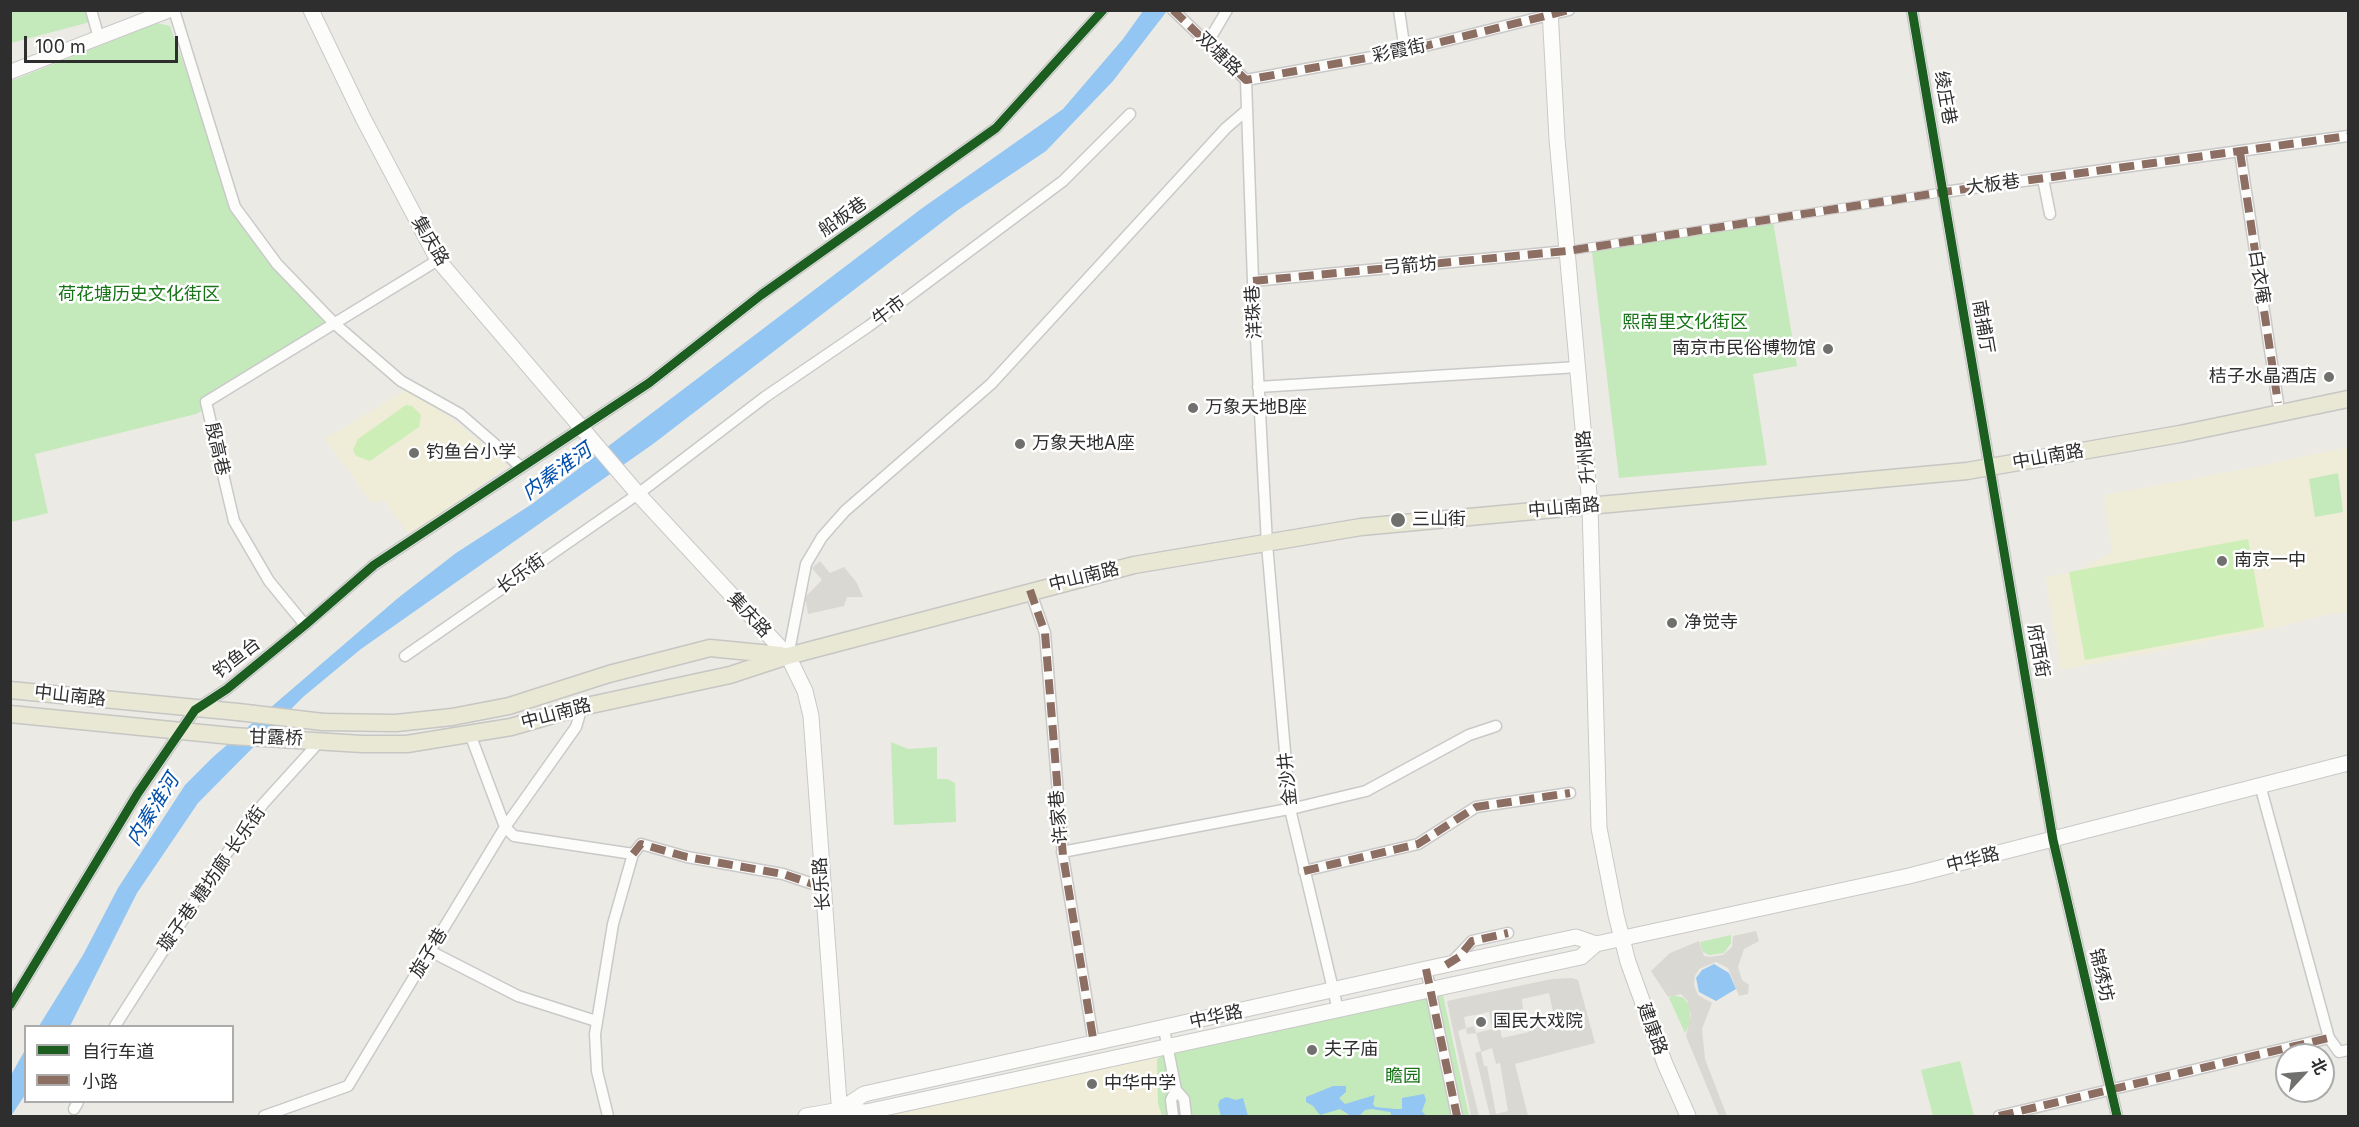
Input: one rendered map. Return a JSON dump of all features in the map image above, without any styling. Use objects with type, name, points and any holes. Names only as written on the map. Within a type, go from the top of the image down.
[{"type":"main road","name":"集庆路","points":[[311,10],[363,118],[438,260],[638,494],[788,656]]},
{"type":"main road","name":"升州路","points":[[1550,12],[1557,139],[1590,506],[1599,828],[1622,939]]},
{"type":"main road","name":"中山南路","points":[[321,740],[362,744],[407,744],[511,727],[577,708],[730,675],[788,656],[1030,590],[1134,565],[1361,527],[1990,467],[2180,434],[2349,399]]},
{"type":"main road","name":"中山南路","points":[[323,722],[396,723],[452,717],[509,706],[609,674],[710,648],[788,656]]},
{"type":"main road","name":"长乐路","points":[[788,656],[805,691],[811,716],[840,1113]]},
{"type":"main road","name":"中山南路","points":[[10,690],[195,710],[238,712]]},
{"type":"main road","name":"甘露桥","points":[[238,712],[323,722]]},
{"type":"main road","name":"中山南路","points":[[10,714],[232,736]]},
{"type":"main road","name":"甘露桥","points":[[232,736],[321,740]]},
{"type":"main road","name":"中华路","points":[[806,1116],[866,1112],[1581,957],[1596,944],[1909,876],[2349,764]]},
{"type":"main road","name":"中华路","points":[[840,1113],[864,1094],[1576,937],[1596,944]]},
{"type":"main road","name":"建康路","points":[[1622,939],[1665,1064],[1688,1116]]},
{"type":"street","points":[[91,10],[99,38]]},
{"type":"street","points":[[10,72],[172,10],[235,207],[277,264],[335,324],[401,381],[460,414],[520,466]]},
{"type":"street","name":"船板巷","points":[[581,428],[649,383],[761,295],[996,128],[1103,10]]},
{"type":"street","name":"双塘路","points":[[1173,10],[1246,80]]},
{"type":"street","points":[[1208,42],[1227,10]]},
{"type":"street","points":[[1399,10],[1405,51]]},
{"type":"street","name":"彩霞街","points":[[1246,80],[1405,51],[1550,12],[1569,10]]},
{"type":"street","name":"绫庄巷","points":[[1912,10],[1944,192]]},
{"type":"street","name":"洋珠巷","points":[[1246,80],[1257,387],[1267,544]]},
{"type":"street","points":[[788,656],[806,564],[822,537],[845,511],[991,384],[1226,128],[1246,110]]},
{"type":"street","name":"牛市","points":[[638,494],[765,397],[868,326],[1063,181],[1130,114]]},
{"type":"street","name":"大板巷","points":[[1567,250],[1944,192],[2349,136]]},
{"type":"street","name":"白衣庵","points":[[2240,152],[2278,403]]},
{"type":"street","points":[[2043,179],[2050,214]]},
{"type":"street","name":"南捕厅","points":[[1944,192],[1990,467]]},
{"type":"street","name":"弓箭坊","points":[[1253,281],[1567,250]]},
{"type":"street","name":"殷高巷","points":[[305,625],[269,581],[234,521],[206,402],[438,260]]},
{"type":"street","points":[[1257,387],[1578,367]]},
{"type":"street","name":"钓鱼台","points":[[10,1005],[138,793],[195,710],[227,688],[305,625],[374,565],[520,466],[581,428]]},
{"type":"street","name":"府西街","points":[[1990,467],[2053,840]]},
{"type":"street","name":"长乐街","points":[[405,656],[638,494]]},
{"type":"street","name":"金沙井","points":[[1267,544],[1290,809],[1338,1010]]},
{"type":"street","name":"许家巷","points":[[1030,590],[1045,633],[1062,852],[1094,1044]]},
{"type":"street","name":"旋子巷","points":[[264,1116],[348,1086],[505,827],[576,727],[579,717],[577,708]]},
{"type":"street","points":[[1062,852],[1290,809],[1366,791],[1469,735],[1496,726]]},
{"type":"street","points":[[470,734],[505,827],[514,836],[633,854]]},
{"type":"street","name":"璇子巷 糖坊廊 长乐街","points":[[116,1025],[216,868],[262,804],[321,740]]},
{"type":"street","points":[[2260,785],[2329,1038],[2339,1052],[2349,1050]]},
{"type":"street","points":[[1304,871],[1418,844],[1476,807],[1570,793]]},
{"type":"street","name":"锦绣坊","points":[[2053,840],[2117,1116]]},
{"type":"street","points":[[608,1116],[597,1071],[596,1021],[613,924],[633,854],[641,844],[687,856],[783,874],[822,887]]},
{"type":"street","points":[[1446,965],[1459,957],[1472,940],[1508,933]]},
{"type":"street","points":[[430,951],[518,996],[596,1021]]},
{"type":"street","points":[[1426,969],[1457,1116]]},
{"type":"street","points":[[1164,1029],[1176,1090],[1184,1099],[1186,1116]]},
{"type":"street","points":[[1999,1116],[2329,1038]]},
{"type":"street","points":[[1173,1116],[1171,1100],[1176,1090]]},
{"type":"shaded area","name":"钓鱼台小学","points":[[409,388],[453,420],[508,466],[410,535],[384,500],[372,503],[325,439]]},
{"type":"shaded area","name":"南京一中","points":[[2348,447],[2348,613],[2323,615],[2275,628],[2061,670],[2045,577],[2078,571],[2112,552],[2104,495],[2256,467]]},
{"type":"shaded area","points":[[820,561],[830,573],[844,567],[857,583],[863,597],[847,597],[844,606],[808,614],[805,597],[822,580],[812,568]]},
{"type":"shaded area","points":[[1756,931],[1759,941],[1744,949],[1738,967],[1742,980],[1749,985],[1748,994],[1739,996],[1728,968],[1716,962],[1699,969],[1695,976],[1694,985],[1698,995],[1712,1003],[1702,1029],[1705,1059],[1727,1116],[1719,1116],[1686,1036],[1691,1015],[1687,1000],[1681,994],[1668,997],[1651,971],[1670,953],[1699,941],[1704,956],[1723,955],[1732,947],[1733,936]]},
{"type":"shaded area","points":[[1552,979],[1578,980],[1595,1043],[1515,1064],[1528,1116],[1490,1116],[1475,1053],[1481,1051],[1476,1033],[1492,1029],[1489,1012],[1464,1017],[1466,1028],[1458,1031],[1479,1116],[1471,1116],[1447,1001]],"holes":[[[1549,993],[1555,1021],[1528,1026],[1529,1032],[1502,1038],[1497,1015],[1523,1009],[1522,999]],[[1492,1048],[1496,1064],[1500,1063],[1508,1111],[1496,1114],[1487,1066],[1484,1066],[1481,1052]]]},
{"type":"shaded area","points":[[1474,1026],[1476,1033],[1467,1034],[1466,1028]]},
{"type":"shaded area","name":"中华中学","points":[[1156,1051],[1166,1116],[888,1116]]},
{"type":"green space","points":[[11,11],[87,11],[90,22],[11,43]]},
{"type":"green space","name":"荷花塘历史文化街区","points":[[157,23],[170,26],[235,207],[333,331],[196,414],[35,454],[48,513],[11,522],[11,81]]},
{"type":"green space","name":"熙南里文化街区","points":[[1773,221],[1797,366],[1753,374],[1767,465],[1619,478],[1592,252]]},
{"type":"green space","points":[[406,405],[412,406],[421,415],[419,427],[370,461],[356,456],[353,450],[358,439]]},
{"type":"green space","points":[[2338,473],[2343,512],[2315,517],[2309,479]]},
{"type":"green space","points":[[2248,539],[2264,627],[2085,660],[2069,572]]},
{"type":"green space","points":[[891,742],[908,749],[937,747],[937,779],[947,779],[955,783],[956,822],[894,825]]},
{"type":"green space","points":[[1731,935],[1731,943],[1724,953],[1709,955],[1703,952],[1700,942]]},
{"type":"green space","name":"夫子庙","points":[[1443,995],[1469,1116],[1162,1116],[1158,1103],[1157,1059],[1186,1040]]},
{"type":"green space","points":[[1673,995],[1684,998],[1690,1007],[1690,1023],[1685,1033],[1669,998]]},
{"type":"green space","points":[[1960,1061],[1974,1116],[1933,1116],[1921,1070]]},
{"type":"water","points":[[1143,11],[1167,11],[1113,81],[1046,151],[958,210],[653,444],[361,649],[303,697],[198,803],[137,893],[71,1025],[40,1025],[83,955],[118,888],[185,785],[213,757],[398,598],[456,553],[532,504],[921,209],[1063,109],[1123,39]]},
{"type":"water","points":[[1714,964],[1729,973],[1736,989],[1716,1001],[1699,992],[1696,978],[1702,970]]},
{"type":"water","points":[[24,1052],[24,1096],[11,1116],[11,1075]]},
{"type":"water","points":[[1333,1086],[1346,1086],[1346,1092],[1339,1098],[1345,1104],[1375,1095],[1373,1104],[1375,1107],[1396,1109],[1402,1109],[1402,1098],[1424,1094],[1426,1100],[1422,1111],[1426,1116],[1392,1116],[1390,1112],[1372,1109],[1365,1110],[1359,1116],[1351,1116],[1340,1109],[1320,1115],[1313,1106],[1306,1102],[1306,1097]]},
{"type":"water","points":[[1226,1097],[1236,1100],[1243,1098],[1248,1116],[1221,1116],[1218,1105],[1220,1100]]},
{"type":"marked path","points":[[1173,10],[1246,80],[1405,51],[1569,10]]},
{"type":"marked path","points":[[1253,281],[1567,251],[1944,192],[2348,136]]},
{"type":"marked path","points":[[2240,152],[2278,403]]},
{"type":"marked path","points":[[1030,590],[1045,633],[1063,856],[1094,1044]]},
{"type":"marked path","points":[[1304,871],[1418,844],[1476,807],[1570,793]]},
{"type":"marked path","points":[[633,854],[641,844],[687,857],[783,874],[822,887]]},
{"type":"marked path","points":[[1446,965],[1459,957],[1472,941],[1508,933]]},
{"type":"marked path","points":[[1426,969],[1457,1116]]},
{"type":"marked path","points":[[1999,1116],[2329,1038]]},
{"type":"cycle path","points":[[10,1005],[138,793],[195,710],[227,689],[374,565],[649,383],[761,295],[996,128],[1103,10]]},
{"type":"cycle path","points":[[1912,10],[2053,840],[2117,1116]]},
{"type":"place","name":"南京市民俗博物馆","points":[[1828,349]]},
{"type":"place","name":"桔子水晶酒店","points":[[2329,377]]},
{"type":"place","name":"万象天地B座","points":[[1193,408]]},
{"type":"place","name":"万象天地A座","points":[[1020,444]]},
{"type":"place","name":"钓鱼台小学","points":[[414,453]]},
{"type":"place","name":"三山街","points":[[1398,520]]},
{"type":"place","name":"南京一中","points":[[2222,561]]},
{"type":"place","name":"净觉寺","points":[[1672,623]]},
{"type":"place","name":"国民大戏院","points":[[1481,1022]]},
{"type":"place","name":"夫子庙","points":[[1312,1050]]},
{"type":"place","name":"中华中学","points":[[1092,1084]]},
{"type":"water label","name":"内秦淮河","points":[[557,472]]},
{"type":"water label","name":"内秦淮河","points":[[153,810]]},
{"type":"park label","name":"瞻园","points":[[1403,1077]]}]
